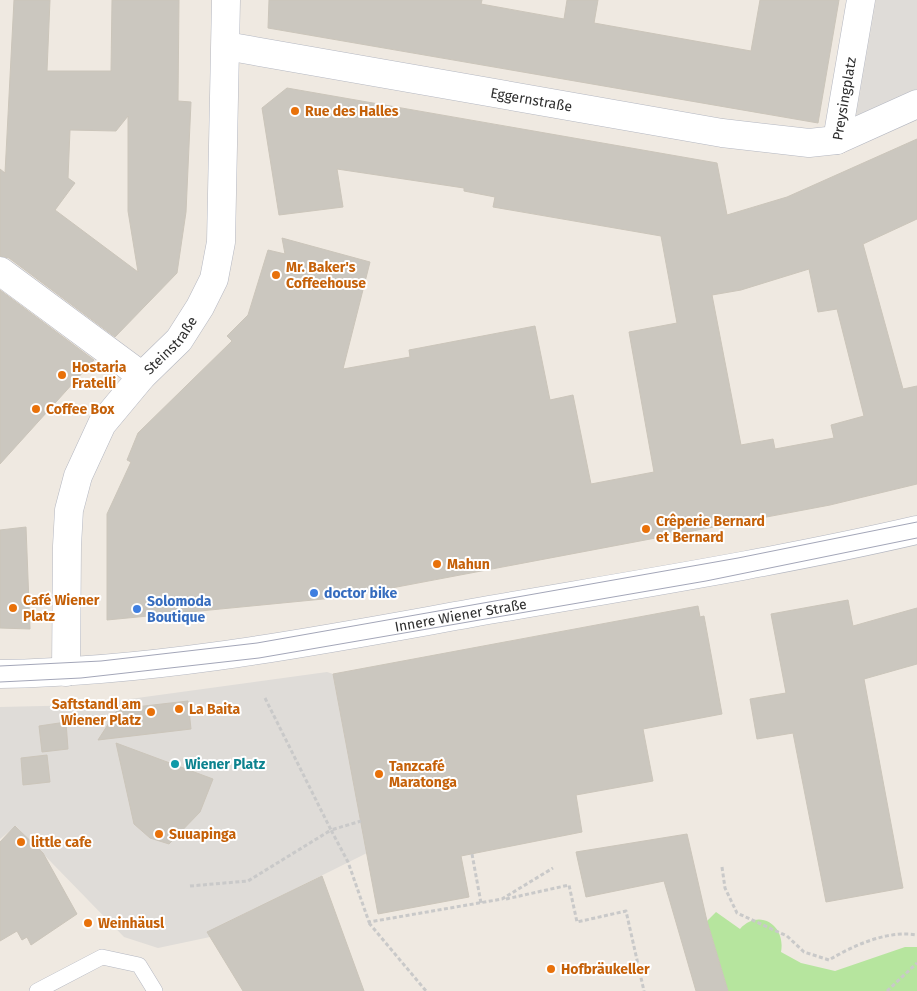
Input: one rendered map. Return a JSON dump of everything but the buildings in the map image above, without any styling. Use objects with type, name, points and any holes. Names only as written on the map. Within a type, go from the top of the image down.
[{"type":"street","name":"Steinstraße","points":[[66,672],[66,546],[69,510],[78,476],[102,424],[142,376],[179,340],[200,307],[214,279],[221,242],[226,0]]},
{"type":"street","name":"Preysingplatz","points":[[837,140],[860,0]]},
{"type":"street","name":"Eggernstraße","points":[[226,46],[722,133],[809,143],[837,140]]},
{"type":"street","name":"Preysingplatz","points":[[837,140],[917,104]]},
{"type":"street","points":[[0,271],[142,376]]},
{"type":"street","name":"Innere Wiener Straße","points":[[0,674],[66,672],[258,651],[704,572],[917,530]]},
{"type":"lane","points":[[36,991],[102,957],[140,965],[155,991]]},
{"type":"path","points":[[265,698],[348,862],[368,922],[426,991]]},
{"type":"path","points":[[190,886],[248,881],[331,830],[360,821]]},
{"type":"path","points":[[472,854],[481,903]]},
{"type":"path","points":[[722,867],[725,888],[737,913],[787,936],[804,952],[829,960],[851,947],[902,932],[917,935]]},
{"type":"path","points":[[502,899],[553,868]]},
{"type":"path","points":[[368,922],[481,903],[569,885],[578,922],[626,912],[644,991]]},
{"type":"path","points":[[887,991],[917,963]]},
{"type":"green space","points":[[716,912],[740,929],[747,923],[755,920],[770,922],[779,934],[781,952],[801,963],[835,971],[905,947],[917,947],[917,991],[728,991],[707,921]]},
{"type":"shaded area","points":[[876,0],[917,0],[917,89],[856,116]]},
{"type":"shaded area","name":"Wiener Platz","points":[[327,672],[333,674],[367,853],[212,930],[210,937],[158,948],[124,937],[16,826],[0,839],[0,707],[86,705]]},
{"type":"tram line","points":[[0,666],[101,661],[257,643],[738,558],[917,522]]},
{"type":"tram line","points":[[0,682],[81,678],[259,658],[706,581],[917,538]]},
{"type":"place","name":"Rue des Halles","points":[[295,111]]},
{"type":"place","name":"Mr. Baker's Coffeehouse","points":[[276,275]]},
{"type":"place","name":"Hostaria Fratelli","points":[[62,375]]},
{"type":"place","name":"Coffee Box","points":[[36,409]]},
{"type":"place","name":"Crêperie Bernard et Bernard","points":[[646,529]]},
{"type":"place","name":"Mahun","points":[[437,564]]},
{"type":"place","name":"doctor bike","points":[[314,593]]},
{"type":"place","name":"Café Wiener Platz","points":[[13,608]]},
{"type":"place","name":"Solomoda Boutique","points":[[137,609]]},
{"type":"place","name":"La Baita","points":[[179,709]]},
{"type":"place","name":"Saftstandl am Wiener Platz","points":[[151,712]]},
{"type":"place","name":"Wiener Platz","points":[[175,764]]},
{"type":"place","name":"Tanzcafé Maratonga","points":[[379,774]]},
{"type":"place","name":"Suuapinga","points":[[159,834]]},
{"type":"place","name":"little cafe","points":[[21,842]]},
{"type":"place","name":"Weinhäusl","points":[[88,923]]},
{"type":"place","name":"Hofbräukeller","points":[[551,969]]}]
